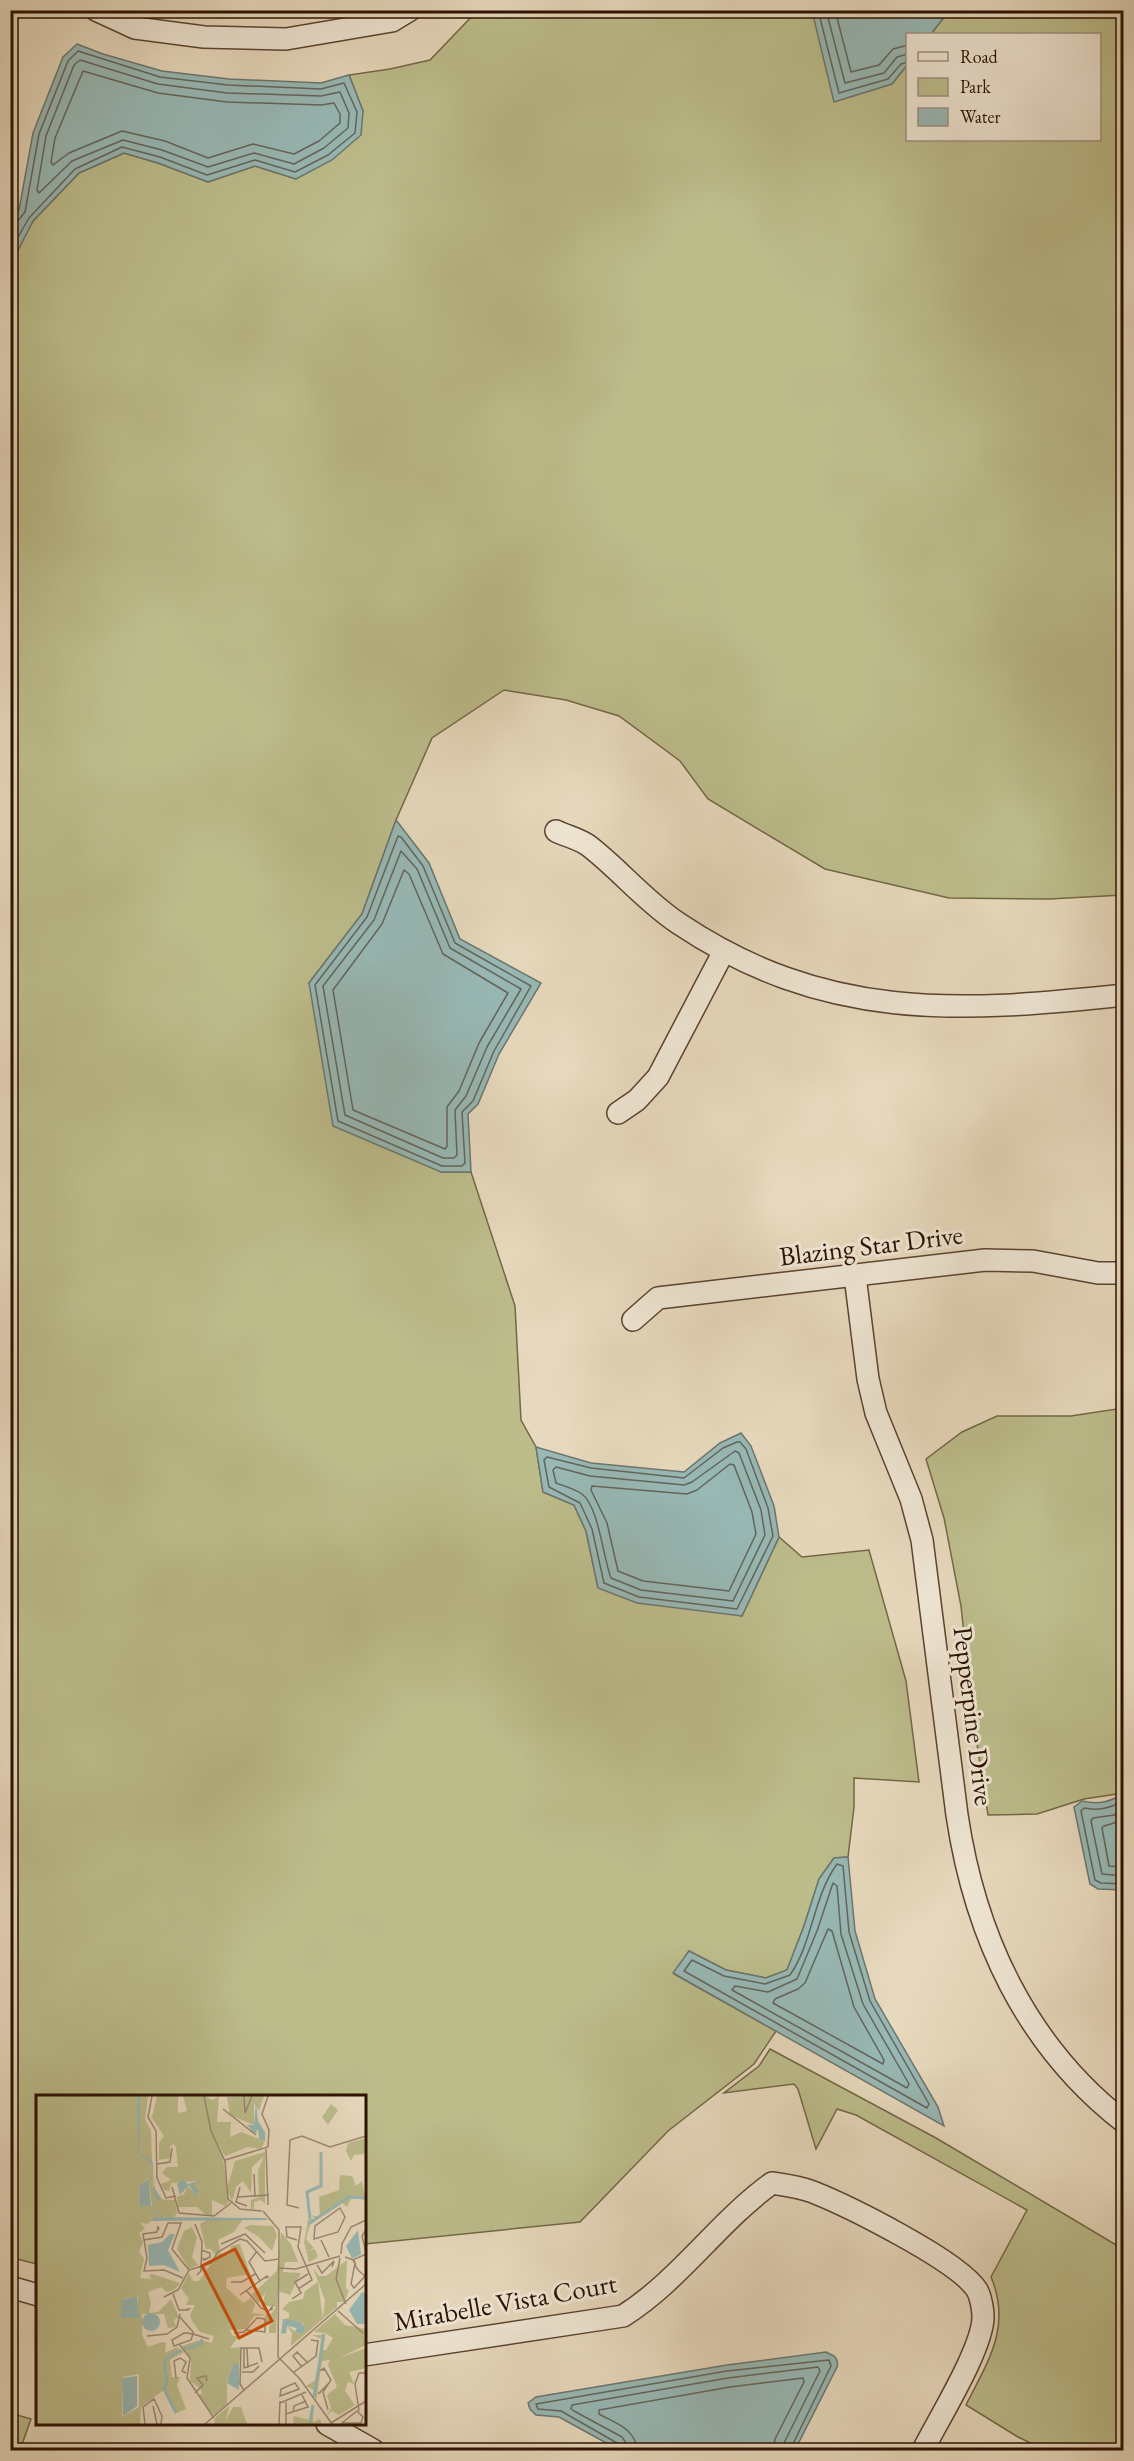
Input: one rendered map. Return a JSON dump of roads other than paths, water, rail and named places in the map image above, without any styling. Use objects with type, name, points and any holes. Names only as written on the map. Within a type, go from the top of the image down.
[{"type":"street","points":[[96,10],[135,28],[204,37],[286,39],[392,21],[410,10]]},
{"type":"street","points":[[556,831],[587,845],[676,922],[724,951],[795,982],[836,994],[913,1006],[993,1007],[1124,995]]},
{"type":"street","points":[[618,1113],[637,1100],[658,1077],[724,951]]},
{"type":"street","name":"Blazing Star Drive","points":[[633,1320],[658,1298],[985,1260],[1033,1261],[1098,1273],[1124,1273]]},
{"type":"street","name":"Pepperpine Drive","points":[[855,1276],[868,1379],[876,1413],[911,1499],[922,1540],[957,1815],[962,1849],[971,1882],[999,1967],[1024,2009],[1050,2049],[1084,2086],[1124,2122]]},
{"type":"street","name":"Mirabelle Vista Court","points":[[366,2355],[623,2316],[645,2302],[698,2253],[748,2200],[772,2183],[810,2191],[907,2240],[957,2269],[979,2293],[983,2316],[982,2329],[969,2361],[923,2451]]},
{"type":"street","points":[[10,2287],[36,2294]]},
{"type":"street","points":[[329,2425],[373,2451]]},
{"type":"water","points":[[812,10],[949,11],[932,33],[906,33],[906,66],[892,84],[834,102]]},
{"type":"water","points":[[77,44],[162,71],[229,79],[321,83],[349,75],[363,111],[361,135],[332,160],[296,179],[255,166],[208,182],[124,153],[79,173],[33,221],[11,264],[11,221],[19,210],[33,133],[63,57]]},
{"type":"water","points":[[396,820],[429,863],[460,939],[541,983],[499,1054],[478,1104],[468,1114],[471,1172],[441,1172],[333,1126],[309,983],[362,914]]},
{"type":"water","points":[[741,1433],[751,1446],[774,1506],[779,1537],[742,1616],[637,1603],[598,1588],[586,1531],[574,1505],[543,1492],[536,1447],[591,1463],[684,1472],[720,1443]]},
{"type":"water","points":[[1123,1794],[1123,1890],[1098,1889],[1090,1884],[1074,1807],[1082,1801],[1104,1802]]},
{"type":"water","points":[[848,1857],[855,1931],[875,1999],[938,2107],[944,2126],[673,1973],[689,1951],[726,1970],[766,1978],[787,1970],[819,1879],[834,1858]]},
{"type":"water","points":[[826,2352],[836,2358],[837,2367],[795,2450],[619,2450],[559,2417],[536,2415],[528,2403],[536,2397],[727,2365]]}]
